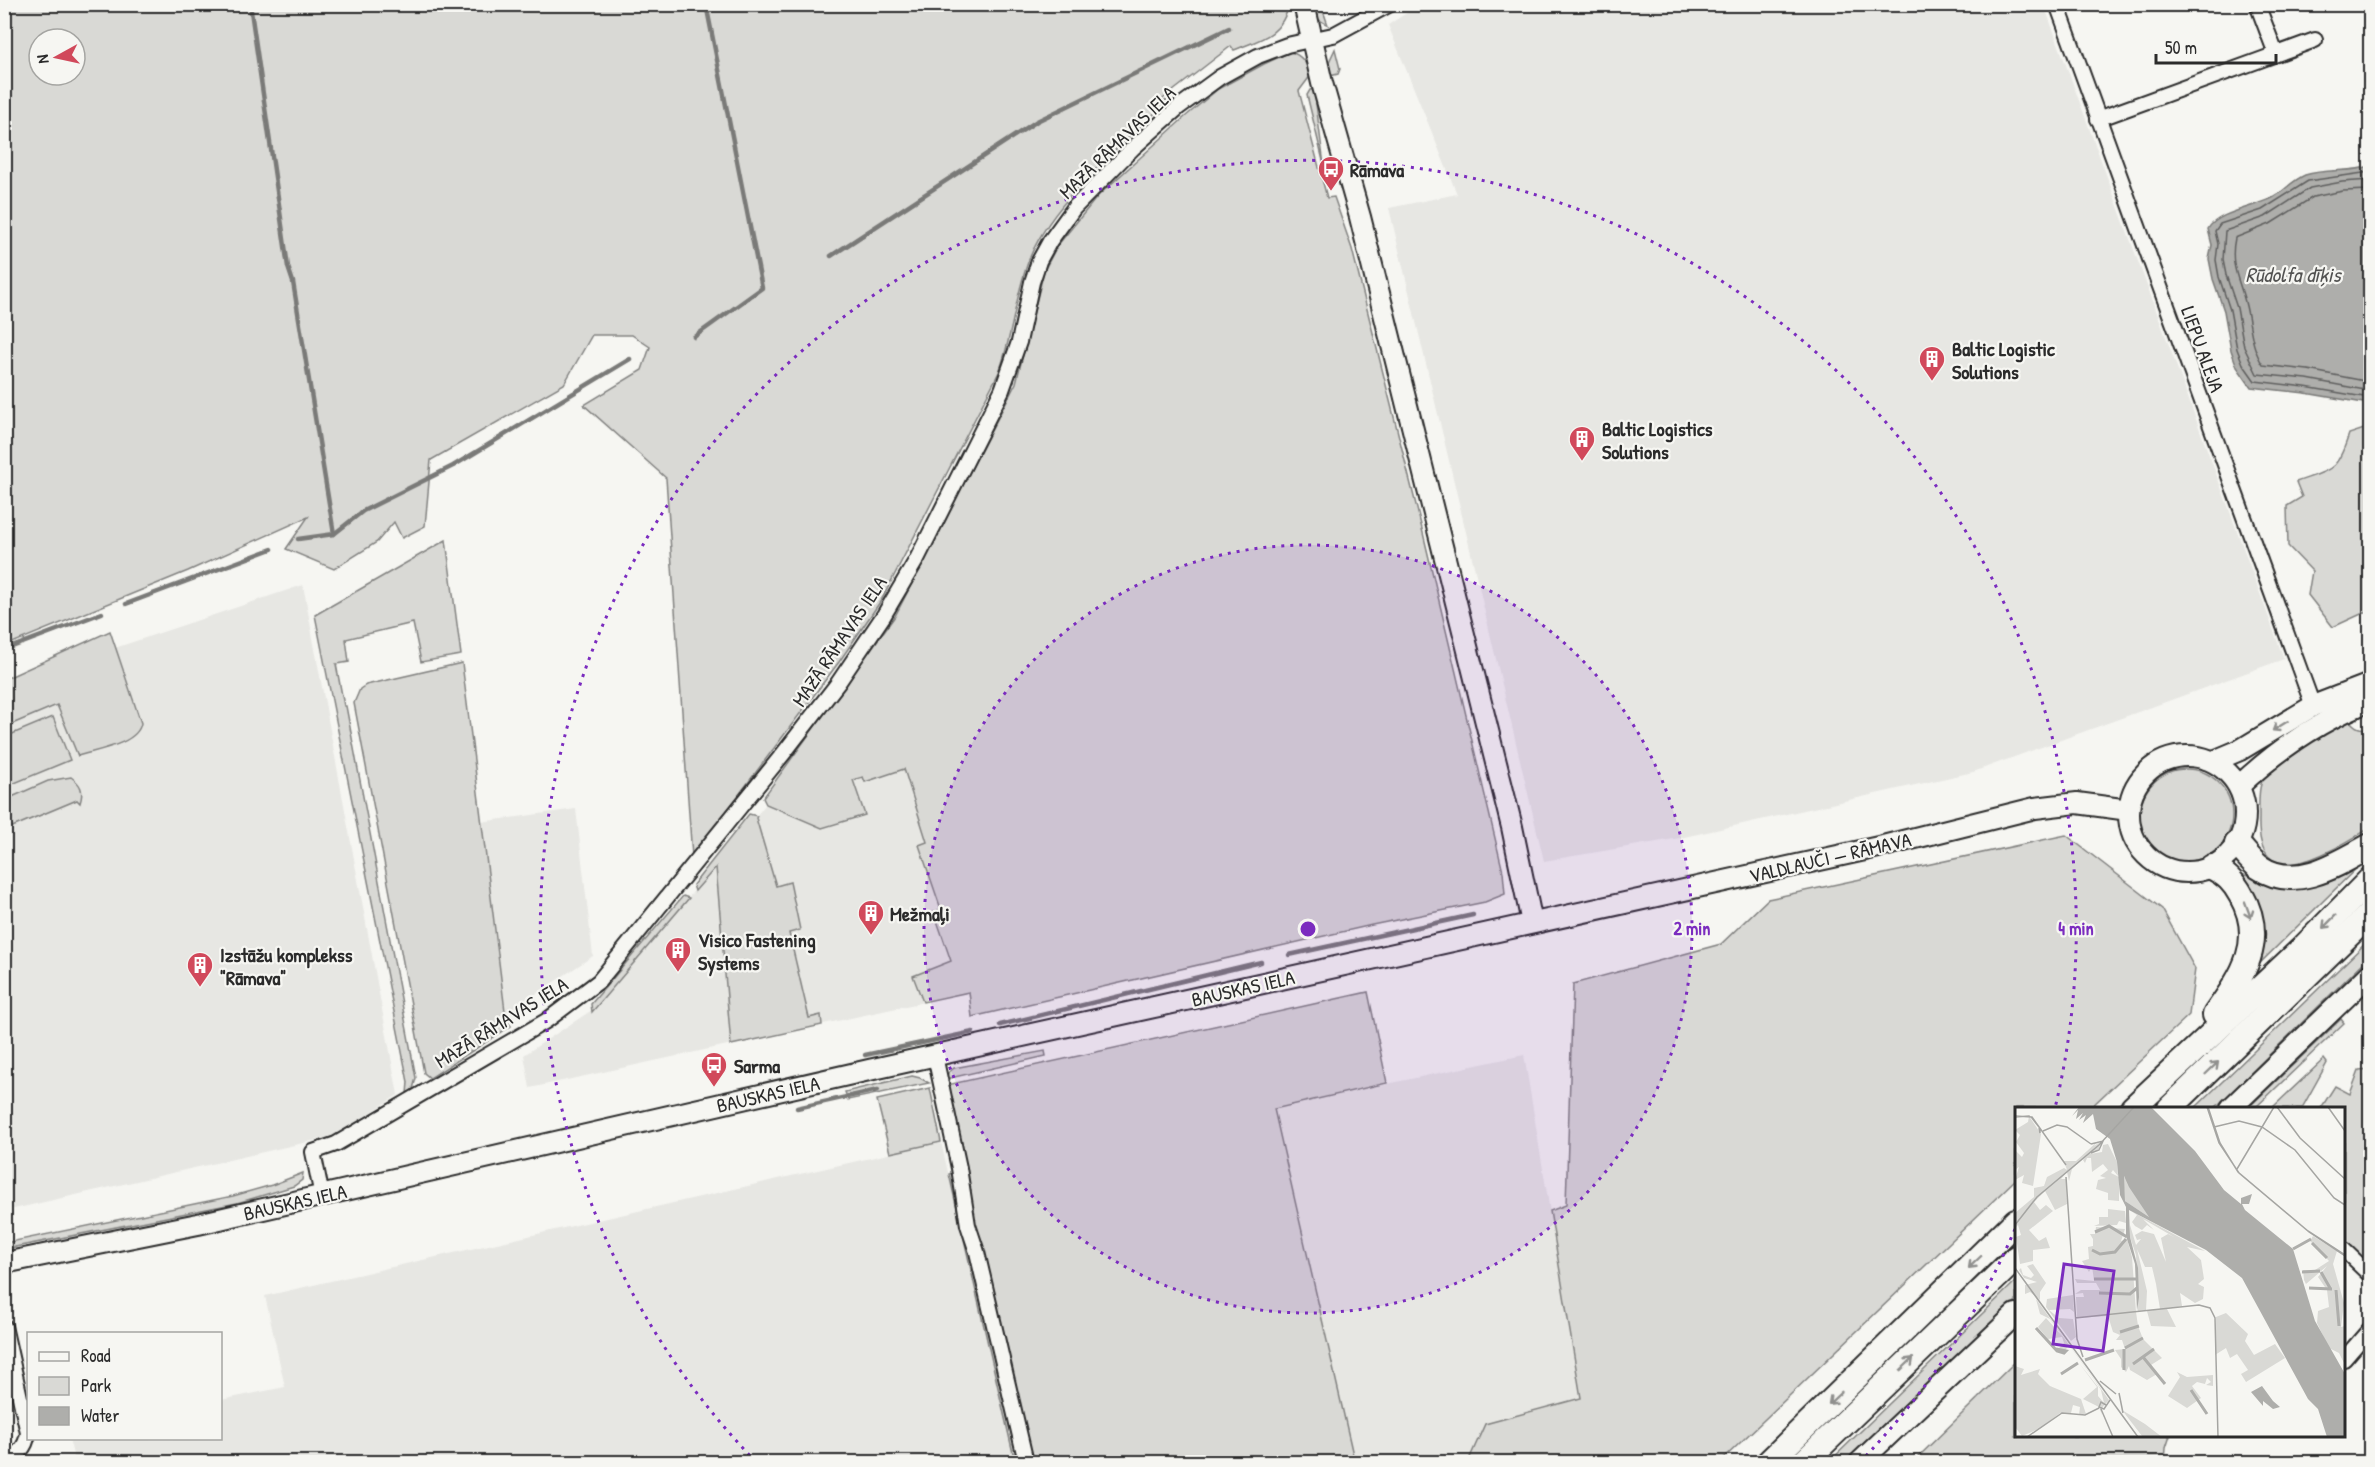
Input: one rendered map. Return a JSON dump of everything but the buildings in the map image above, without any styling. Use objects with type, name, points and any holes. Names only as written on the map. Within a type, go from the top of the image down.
[{"type":"highway","points":[[2237,844],[2258,866],[2279,877],[2290,878],[2319,872],[2370,846]]},
{"type":"highway","points":[[2180,1065],[2234,990],[2242,974],[2252,941],[2252,922],[2247,905],[2231,879],[2212,867]]},
{"type":"highway","points":[[2134,1107],[2301,950],[2370,880]]},
{"type":"highway","points":[[2171,1107],[2370,914]]},
{"type":"highway","points":[[1769,1462],[2015,1222]]},
{"type":"highway","points":[[1804,1462],[2015,1259]]},
{"type":"main road","points":[[1304,4],[1322,83],[1360,217],[1512,827],[1532,923]]},
{"type":"main road","points":[[2214,761],[2240,750],[2313,706],[2370,684]]},
{"type":"main road","points":[[2239,786],[2280,749],[2320,724],[2370,701]]},
{"type":"main road","points":[[2188,755],[2214,761],[2239,786],[2246,812],[2244,829],[2237,844],[2226,857],[2212,867],[2180,872],[2158,865],[2137,844],[2130,828],[2129,810],[2133,792],[2142,777],[2154,765],[2170,757],[2188,755]]},
{"type":"main road","name":"VALDLAUČI — RĀMAVA","points":[[1532,923],[1882,846],[2035,808],[2077,802],[2129,810]]},
{"type":"main road","name":"BAUSKAS IELA","points":[[4,1263],[106,1244],[322,1196],[1532,923]]},
{"type":"main road","points":[[2232,1107],[2370,974]]},
{"type":"main road","points":[[1860,1462],[2015,1315]]},
{"type":"street","points":[[1313,40],[1334,35],[1389,4]]},
{"type":"street","name":"LIEPU ALEJA","points":[[2057,4],[2313,706]]},
{"type":"street","points":[[2257,4],[2276,54]]},
{"type":"street","name":"MAZĀ RĀMAVAS IELA","points":[[322,1196],[313,1152],[336,1144],[546,1021],[599,981],[790,745],[864,644],[916,559],[1002,390],[1019,342],[1039,261],[1050,241],[1074,208],[1126,155],[1172,114],[1220,77],[1258,56],[1287,45],[1313,40]]},
{"type":"street","points":[[2098,120],[2315,40]]},
{"type":"street","points":[[935,1056],[959,1168],[968,1225],[977,1252],[1026,1462]]},
{"type":"street","points":[[2345,1252],[2370,1275]]},
{"type":"street","points":[[4,1326],[27,1429]]},
{"type":"street","points":[[2345,1357],[2370,1329]]},
{"type":"street","points":[[4,1459],[12,1457],[27,1445],[27,1440]]},
{"type":"shaded area","points":[[1419,5],[2044,5],[2284,659],[1973,772],[1680,838],[1544,861],[1389,208],[1457,194],[1388,25]]},
{"type":"shaded area","points":[[303,585],[398,1095],[334,1136],[5,1211],[4,685]]},
{"type":"shaded area","points":[[900,620],[970,992],[530,1088],[524,1055],[598,1006],[766,804]]},
{"type":"shaded area","points":[[576,809],[593,956],[506,1014],[480,822]]},
{"type":"shaded area","points":[[1524,1055],[1581,1398],[1485,1424],[1468,1462],[1335,1462],[1334,1459],[1353,1455],[1274,1108]]},
{"type":"shaded area","points":[[941,1142],[1015,1462],[75,1462],[69,1440],[222,1440],[222,1400],[285,1387],[265,1296]]},
{"type":"green space","points":[[5,5],[1289,5],[1281,24],[1269,35],[1234,50],[1231,46],[1155,105],[1170,99],[1092,172],[1041,235],[1025,271],[999,372],[882,599],[839,662],[692,857],[666,478],[584,405],[642,370],[650,347],[632,335],[592,335],[564,384],[431,460],[425,526],[402,538],[394,522],[377,542],[334,569],[286,549],[308,517],[188,571],[5,646]]},
{"type":"green space","points":[[1313,5],[1321,5],[1328,25],[1319,20]]},
{"type":"green space","points":[[1335,49],[1340,69],[1338,74],[1330,76],[1328,64]]},
{"type":"green space","points":[[1290,52],[1304,60],[1311,75],[1299,91],[1327,198],[1334,197],[1352,249],[1423,533],[1503,872],[1505,894],[1485,902],[1372,925],[972,1017],[969,992],[923,1002],[913,976],[951,961],[934,912],[941,909],[919,845],[927,842],[904,769],[865,782],[863,777],[853,780],[865,815],[822,828],[766,804],[763,798],[895,616],[1016,383],[1044,271],[1057,246],[1098,196],[1218,89]]},
{"type":"green space","points":[[1314,89],[1324,165],[1307,95],[1310,90]]},
{"type":"green space","points":[[2370,427],[2370,610],[2333,627],[2308,595],[2312,571],[2288,546],[2287,506],[2302,497],[2296,482],[2332,467],[2341,456],[2349,434]]},
{"type":"green space","points":[[446,540],[461,655],[421,662],[413,623],[346,639],[349,662],[336,664],[344,706],[346,706],[416,1078],[413,1089],[407,1094],[408,1082],[315,615]]},
{"type":"green space","points":[[110,631],[141,723],[133,736],[116,745],[78,756],[57,705],[5,727],[5,679]]},
{"type":"green space","points":[[462,663],[506,1019],[511,1026],[430,1078],[424,1073],[354,703],[360,689],[366,685]]},
{"type":"green space","points":[[53,717],[70,760],[5,787],[5,737]]},
{"type":"green space","points":[[2348,719],[2363,729],[2370,727],[2370,828],[2337,847],[2300,862],[2283,863],[2270,858],[2261,843],[2259,818],[2260,790],[2266,772],[2271,765]]},
{"type":"green space","points":[[2186,769],[2204,772],[2219,782],[2229,797],[2232,815],[2229,833],[2219,848],[2204,858],[2186,861],[2168,858],[2153,848],[2143,833],[2140,815],[2143,797],[2153,782],[2168,772]]},
{"type":"green space","points":[[71,777],[81,788],[80,803],[77,800],[5,830],[5,800],[48,781]]},
{"type":"green space","points":[[749,814],[757,816],[776,886],[790,882],[800,930],[789,933],[809,1018],[821,1015],[822,1025],[731,1045],[716,867],[695,891],[693,885]]},
{"type":"green space","points":[[2066,835],[2162,909],[2195,969],[2189,1015],[2091,1107],[2015,1107],[2015,1180],[1720,1462],[1468,1462],[1485,1424],[1581,1398],[1550,1211],[1566,1205],[1573,984],[1721,944],[1768,899]]},
{"type":"green space","points":[[2370,855],[2257,964],[2249,885],[2244,875],[2251,876]]},
{"type":"green space","points":[[683,896],[689,898],[592,1012],[591,1004]]},
{"type":"green space","points":[[2370,939],[2370,956],[2216,1107],[2196,1107]]},
{"type":"green space","points":[[1368,992],[1387,1083],[1274,1109],[1353,1455],[1335,1459],[1335,1462],[1015,1462],[949,1174],[965,1170],[947,1085]]},
{"type":"green space","points":[[2341,1019],[2344,1023],[2256,1107],[2249,1107]]},
{"type":"green space","points":[[1045,1051],[1046,1056],[946,1079],[948,1073],[954,1068]]},
{"type":"green space","points":[[2324,1059],[2327,1063],[2303,1107],[2273,1107]]},
{"type":"green space","points":[[2370,1069],[2370,1267],[2345,1243],[2345,1107],[2322,1107],[2335,1086],[2350,1094],[2359,1070]]},
{"type":"green space","points":[[912,1076],[929,1083],[848,1100],[845,1092]]},
{"type":"green space","points":[[930,1088],[941,1142],[890,1153],[877,1100]]},
{"type":"green space","points":[[303,1173],[302,1180],[294,1186],[237,1203],[5,1249],[5,1243],[233,1196]]},
{"type":"green space","points":[[2015,1282],[2015,1302],[1850,1462],[1829,1462]]},
{"type":"green space","points":[[2015,1362],[2015,1437],[2170,1437],[2165,1462],[1913,1462]]},
{"type":"water","name":"Rūdolfa dīķis","points":[[2370,166],[2370,404],[2251,387],[2237,367],[2231,350],[2224,311],[2209,259],[2212,245],[2208,229],[2228,214],[2274,197],[2305,175]]},
{"type":"waterway","points":[[250,4],[288,267],[293,282],[334,534]]},
{"type":"waterway","points":[[694,337],[762,288],[706,4]]},
{"type":"waterway","points":[[831,256],[1037,121],[1229,28]]},
{"type":"waterway","points":[[298,539],[334,534],[363,511],[453,466],[630,359]]},
{"type":"waterway","points":[[126,604],[272,549]]},
{"type":"waterway","points":[[4,650],[102,613]]},
{"type":"waterway","points":[[1289,955],[1473,915]]},
{"type":"waterway","points":[[1000,1025],[1261,962]]},
{"type":"waterway","points":[[865,1055],[973,1032]]},
{"type":"waterway","points":[[797,1108],[878,1090]]},
{"type":"place","name":"Rāmava","points":[[1331,192]]},
{"type":"place","name":"Baltic Logistic Solutions","points":[[1932,382]]},
{"type":"place","name":"Baltic Logistics Solutions","points":[[1582,462]]},
{"type":"place","name":"Mežmaļi","points":[[871,936]]},
{"type":"place","name":"Visico Fastening Systems","points":[[678,973]]},
{"type":"place","name":"Izstāžu komplekss \"Rāmava\"","points":[[200,988]]},
{"type":"place","name":"Sarma","points":[[714,1088]]}]
